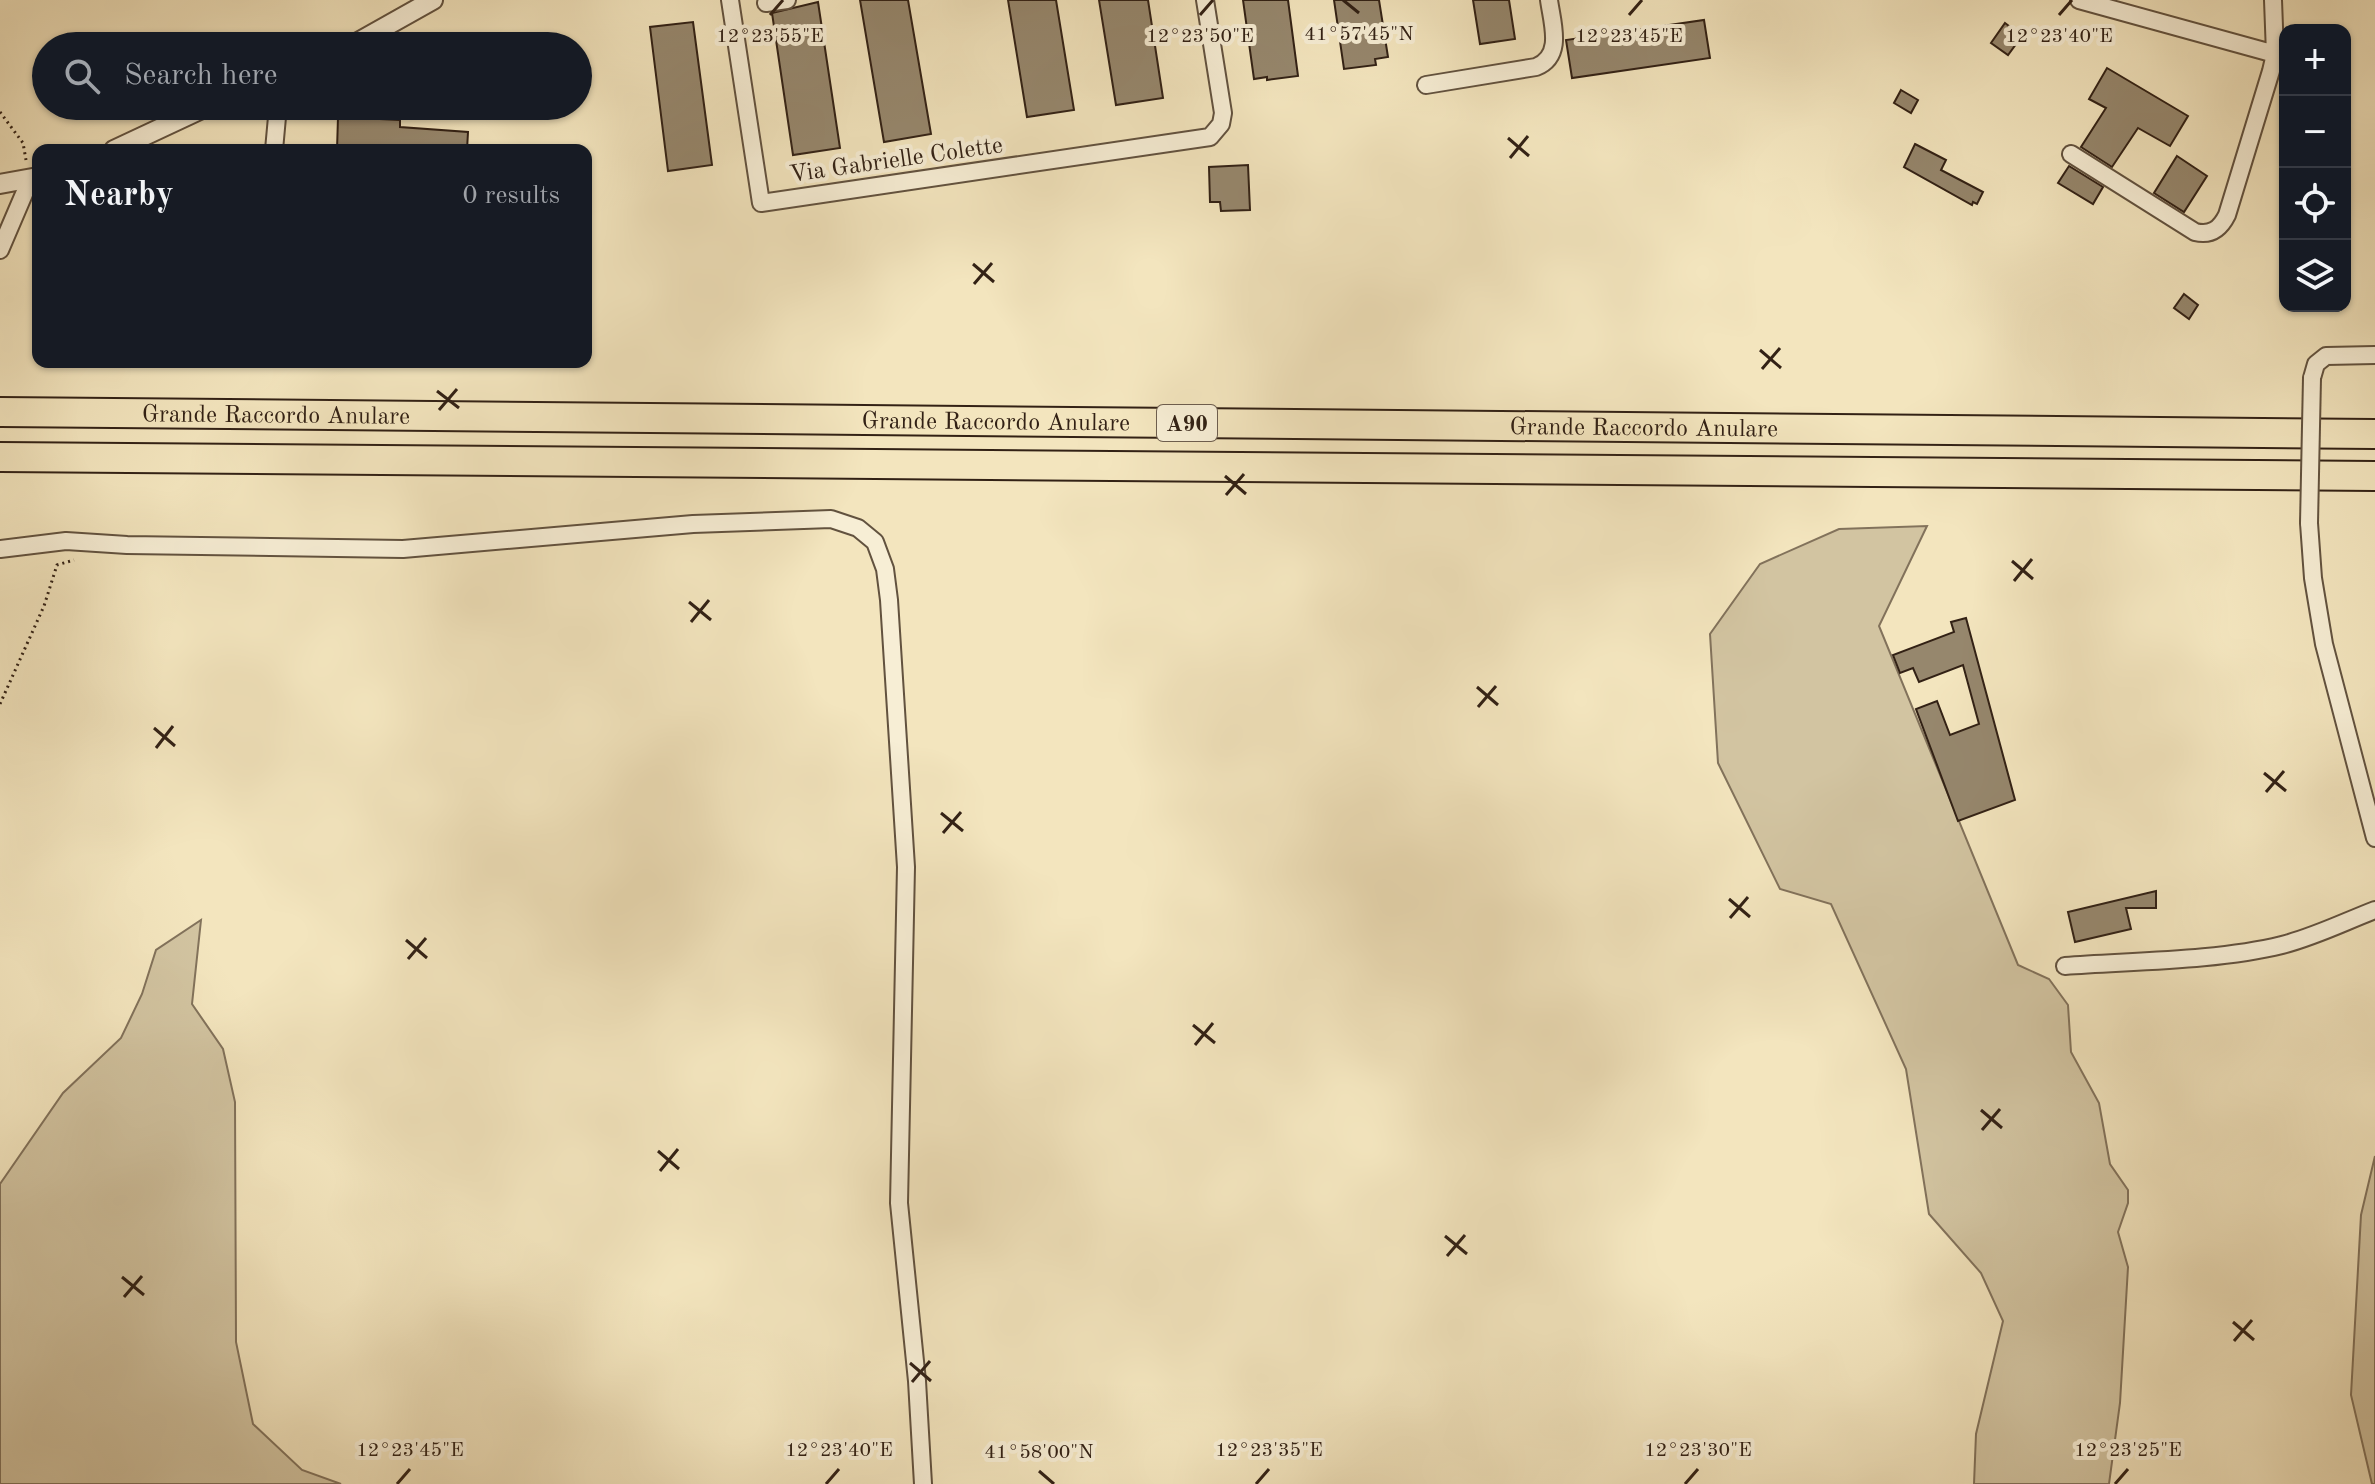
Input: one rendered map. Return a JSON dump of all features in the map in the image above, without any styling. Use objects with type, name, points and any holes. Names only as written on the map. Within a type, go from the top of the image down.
[{"type":"highway","name":"Grande Raccordo Anulare","points":[[0,412],[2375,434]]},
{"type":"highway","name":"Grande Raccordo Anulare","points":[[0,457],[2375,476]]},
{"type":"street","points":[[376,32],[433,0]]},
{"type":"street","name":"Via Gabrielle Colette","points":[[730,0],[761,203],[1203,139],[1216,131],[1222,119],[1205,0]]},
{"type":"street","points":[[766,3],[787,0]]},
{"type":"street","points":[[1426,85],[1536,67],[1544,63],[1555,43],[1549,0]]},
{"type":"street","points":[[2079,0],[2275,54]]},
{"type":"street","points":[[2071,154],[2195,232],[2205,234],[2214,231],[2227,215],[2265,94],[2275,54],[2273,0]]},
{"type":"street","points":[[127,144],[178,120]]},
{"type":"street","points":[[275,144],[277,120]]},
{"type":"street","points":[[0,184],[32,178]]},
{"type":"street","points":[[0,250],[32,182]]},
{"type":"street","points":[[2375,355],[2326,356],[2316,364],[2312,378],[2309,523],[2324,644],[2375,838]]},
{"type":"street","points":[[0,549],[66,541],[127,545],[403,549],[693,524],[791,519],[831,519],[858,528],[875,542],[885,569],[889,600],[906,867],[899,1203],[917,1381],[923,1484]]},
{"type":"street","points":[[2065,966],[2277,946],[2309,937],[2375,910]]},
{"type":"path","points":[[0,112],[23,143],[32,172]]},
{"type":"path","points":[[0,704],[44,606],[57,565],[83,558]]},
{"type":"shaded area","points":[[1927,526],[1879,626],[2018,965],[2049,979],[2068,1005],[2071,1052],[2099,1103],[2110,1164],[2128,1190],[2128,1203],[2118,1232],[2128,1267],[2120,1403],[2109,1484],[1974,1484],[1976,1434],[2003,1321],[1981,1273],[1929,1214],[1906,1069],[1831,904],[1780,889],[1718,763],[1710,634],[1760,564],[1839,529]]},
{"type":"shaded area","points":[[201,920],[192,1004],[223,1049],[235,1102],[236,1342],[253,1424],[302,1470],[341,1484],[0,1484],[0,1184],[63,1093],[121,1038],[142,994],[156,950]]},
{"type":"shaded area","points":[[2375,1156],[2375,1484],[2372,1484],[2351,1395],[2361,1215]]},
{"type":"building","points":[[860,0],[908,0],[931,134],[884,142]]},
{"type":"building","points":[[1008,0],[1056,0],[1074,110],[1027,117]]},
{"type":"building","points":[[1099,0],[1148,0],[1163,98],[1116,105]]},
{"type":"building","points":[[1243,0],[1288,0],[1298,76],[1254,79]]},
{"type":"building","points":[[1334,0],[1379,0],[1388,57],[1375,59],[1376,65],[1344,69]]},
{"type":"building","points":[[1473,0],[1509,0],[1515,39],[1480,44]]},
{"type":"building","points":[[818,2],[840,148],[793,155],[772,13]]},
{"type":"building","points":[[1704,20],[1710,58],[1572,78],[1566,40]]},
{"type":"building","points":[[693,22],[712,165],[668,171],[650,27]]},
{"type":"building","points":[[2005,23],[2022,36],[2008,55],[1991,43]]},
{"type":"building","points":[[2107,68],[2188,116],[2170,146],[2138,128],[2112,167],[2081,147],[2106,108],[2089,99]]},
{"type":"building","points":[[1901,90],[1918,100],[1911,113],[1894,103]]},
{"type":"building","points":[[338,120],[400,120],[400,127],[468,132],[467,144],[337,144]]},
{"type":"building","points":[[1915,144],[1946,160],[1941,170],[1983,192],[1977,204],[1973,202],[1972,205],[1904,167]]},
{"type":"building","points":[[2177,156],[2207,176],[2184,212],[2154,193]]},
{"type":"building","points":[[1248,165],[1250,210],[1221,211],[1220,202],[1210,202],[1209,167]]},
{"type":"building","points":[[2069,166],[2103,187],[2093,204],[2058,183]]},
{"type":"building","points":[[2184,294],[2198,305],[2189,319],[2174,308]]},
{"type":"building","points":[[1966,618],[2015,800],[1958,821],[1916,709],[1937,701],[1950,735],[1979,724],[1963,665],[1919,682],[1913,668],[1900,673],[1893,655],[1954,632],[1951,622]]},
{"type":"building","points":[[2156,891],[2156,908],[2126,908],[2131,929],[2075,942],[2068,912]]}]
